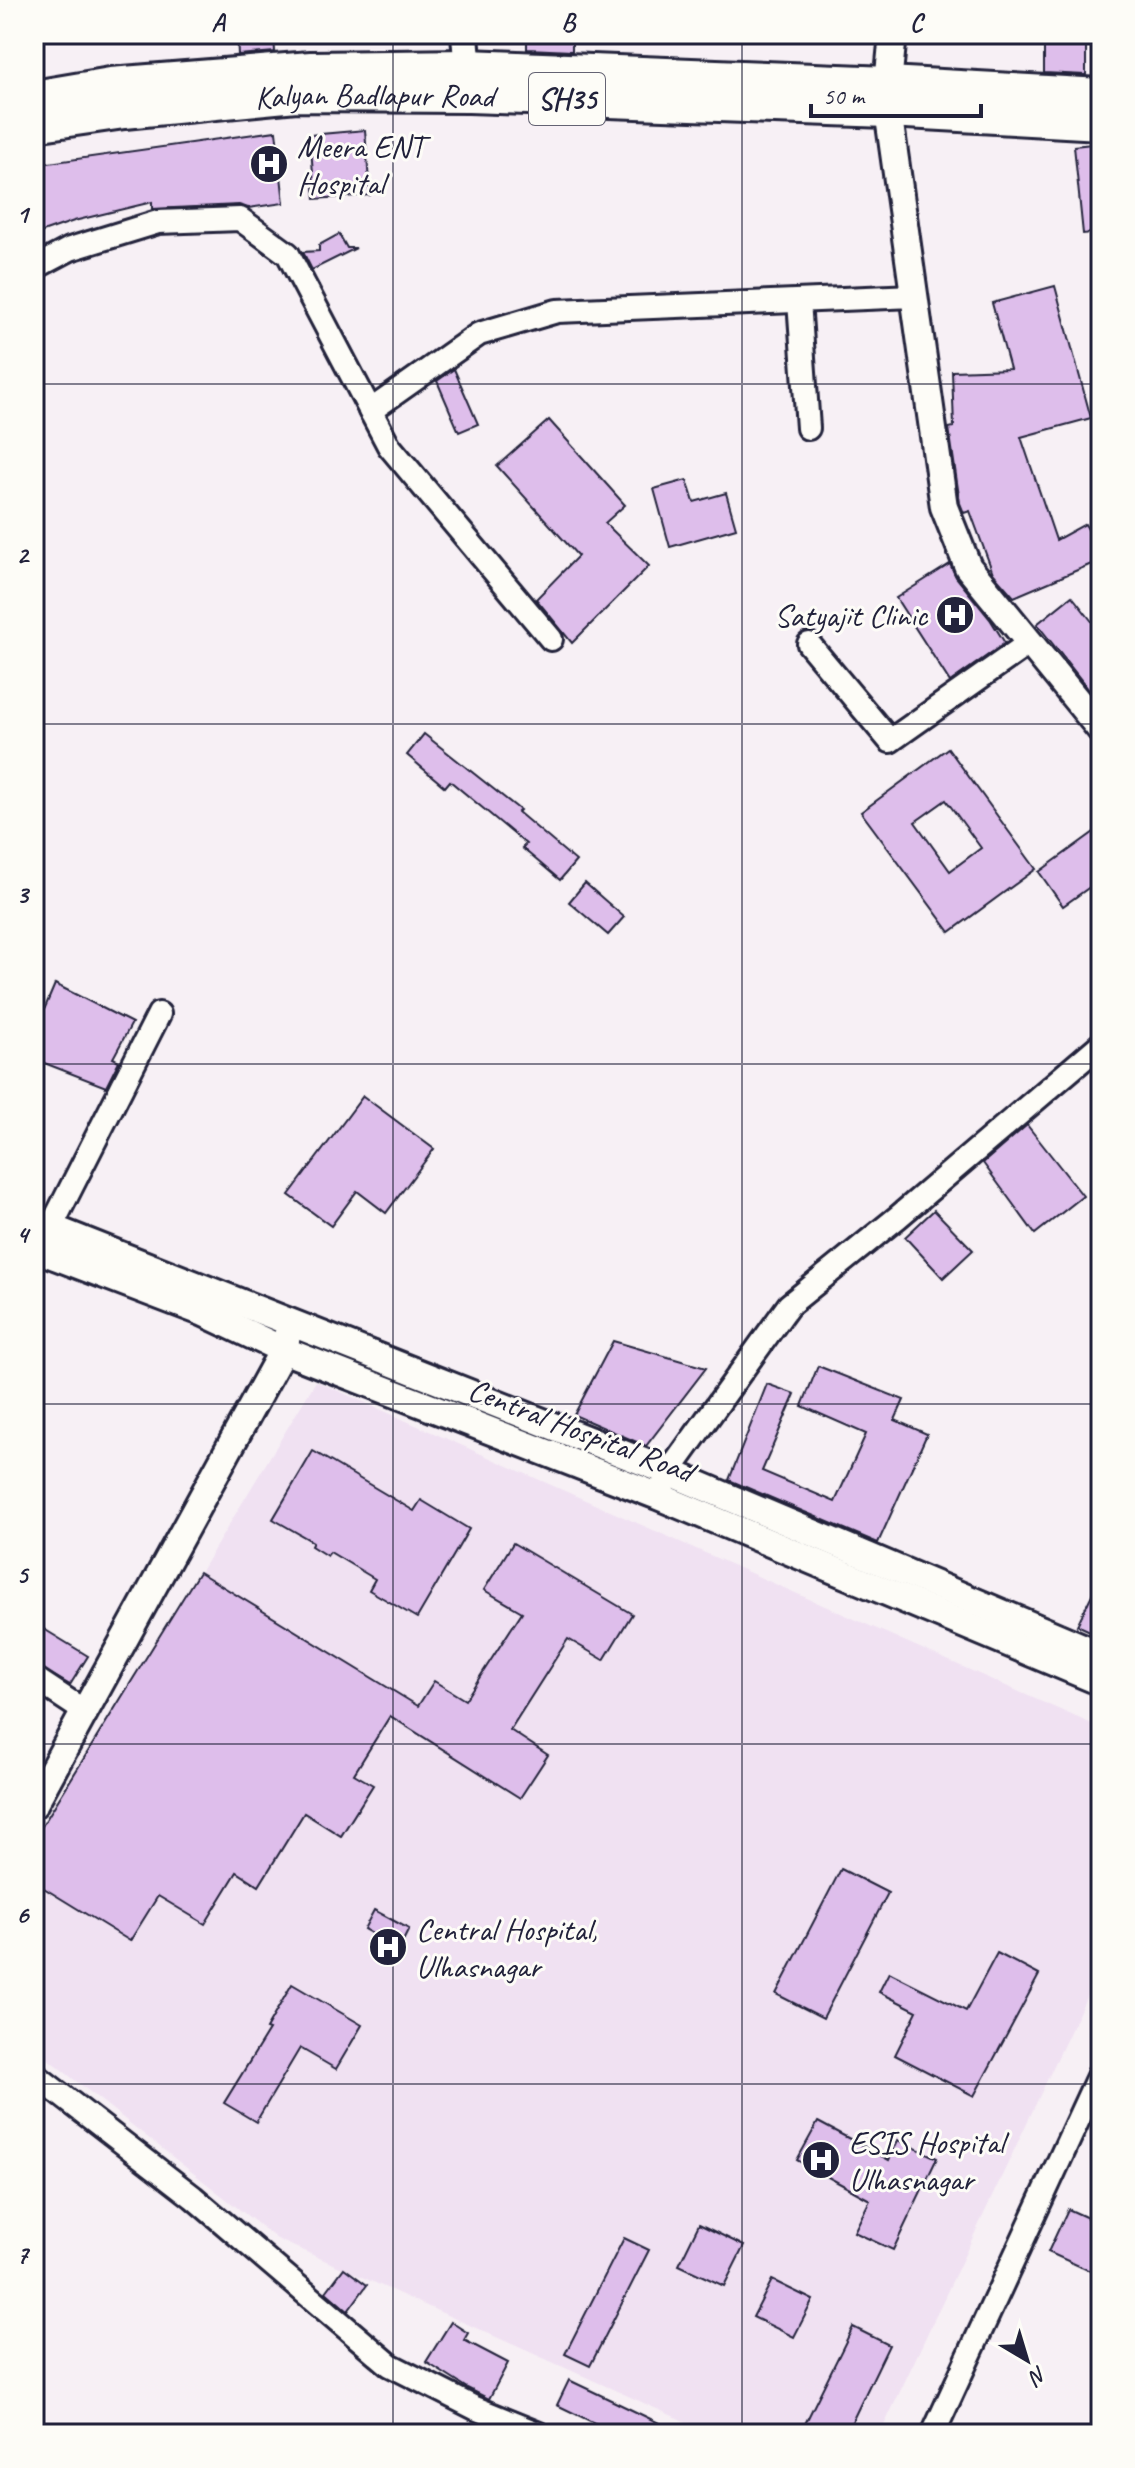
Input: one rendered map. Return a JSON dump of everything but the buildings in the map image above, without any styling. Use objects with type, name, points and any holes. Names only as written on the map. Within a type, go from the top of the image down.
[{"type":"main road","name":"Kalyan Badlapur Road","points":[[34,124],[124,111],[296,94],[467,65]]},
{"type":"main road","name":"Kalyan Badlapur Road","points":[[34,98],[111,85],[311,69],[467,65],[888,97],[1101,122]]},
{"type":"main road","name":"Kalyan Badlapur Road","points":[[888,97],[1101,96]]},
{"type":"street","points":[[893,34],[888,97],[944,507],[968,567],[1101,730]]},
{"type":"street","points":[[34,268],[70,249],[158,222],[240,219],[288,254],[389,446],[551,639]]},
{"type":"street","points":[[370,411],[479,334],[557,311],[914,296]]},
{"type":"street","points":[[799,301],[808,428]]},
{"type":"street","points":[[809,644],[890,741],[1029,643]]},
{"type":"street","points":[[39,1237],[159,1014]]},
{"type":"street","points":[[663,1484],[789,1305],[898,1217],[1101,1044]]},
{"type":"street","name":"Central Hospital Road","points":[[39,1237],[291,1323],[663,1484],[1101,1682]]},
{"type":"street","name":"Central Hospital Road","points":[[39,1237],[283,1350],[663,1484],[1101,1655]]},
{"type":"street","points":[[36,1795],[283,1350],[291,1323]]},
{"type":"street","points":[[34,1678],[84,1711]]},
{"type":"street","points":[[34,2074],[193,2197],[390,2365],[495,2426],[539,2434]]},
{"type":"street","points":[[933,2434],[1099,2078]]},
{"type":"shaded area","name":"Central Hospital, Ulhasnagar","points":[[316,1381],[1101,1728],[1101,1966],[880,2434],[713,2434],[277,2239],[34,2048],[34,1847]]},
{"type":"place","name":"Meera ENT Hospital","points":[[269,164]]},
{"type":"place","name":"Satyajit Clinic","points":[[955,615]]},
{"type":"place","name":"Central Hospital, Ulhasnagar","points":[[388,1947]]},
{"type":"place","name":"ESIS Hospital Ulhasnagar","points":[[821,2160]]}]
